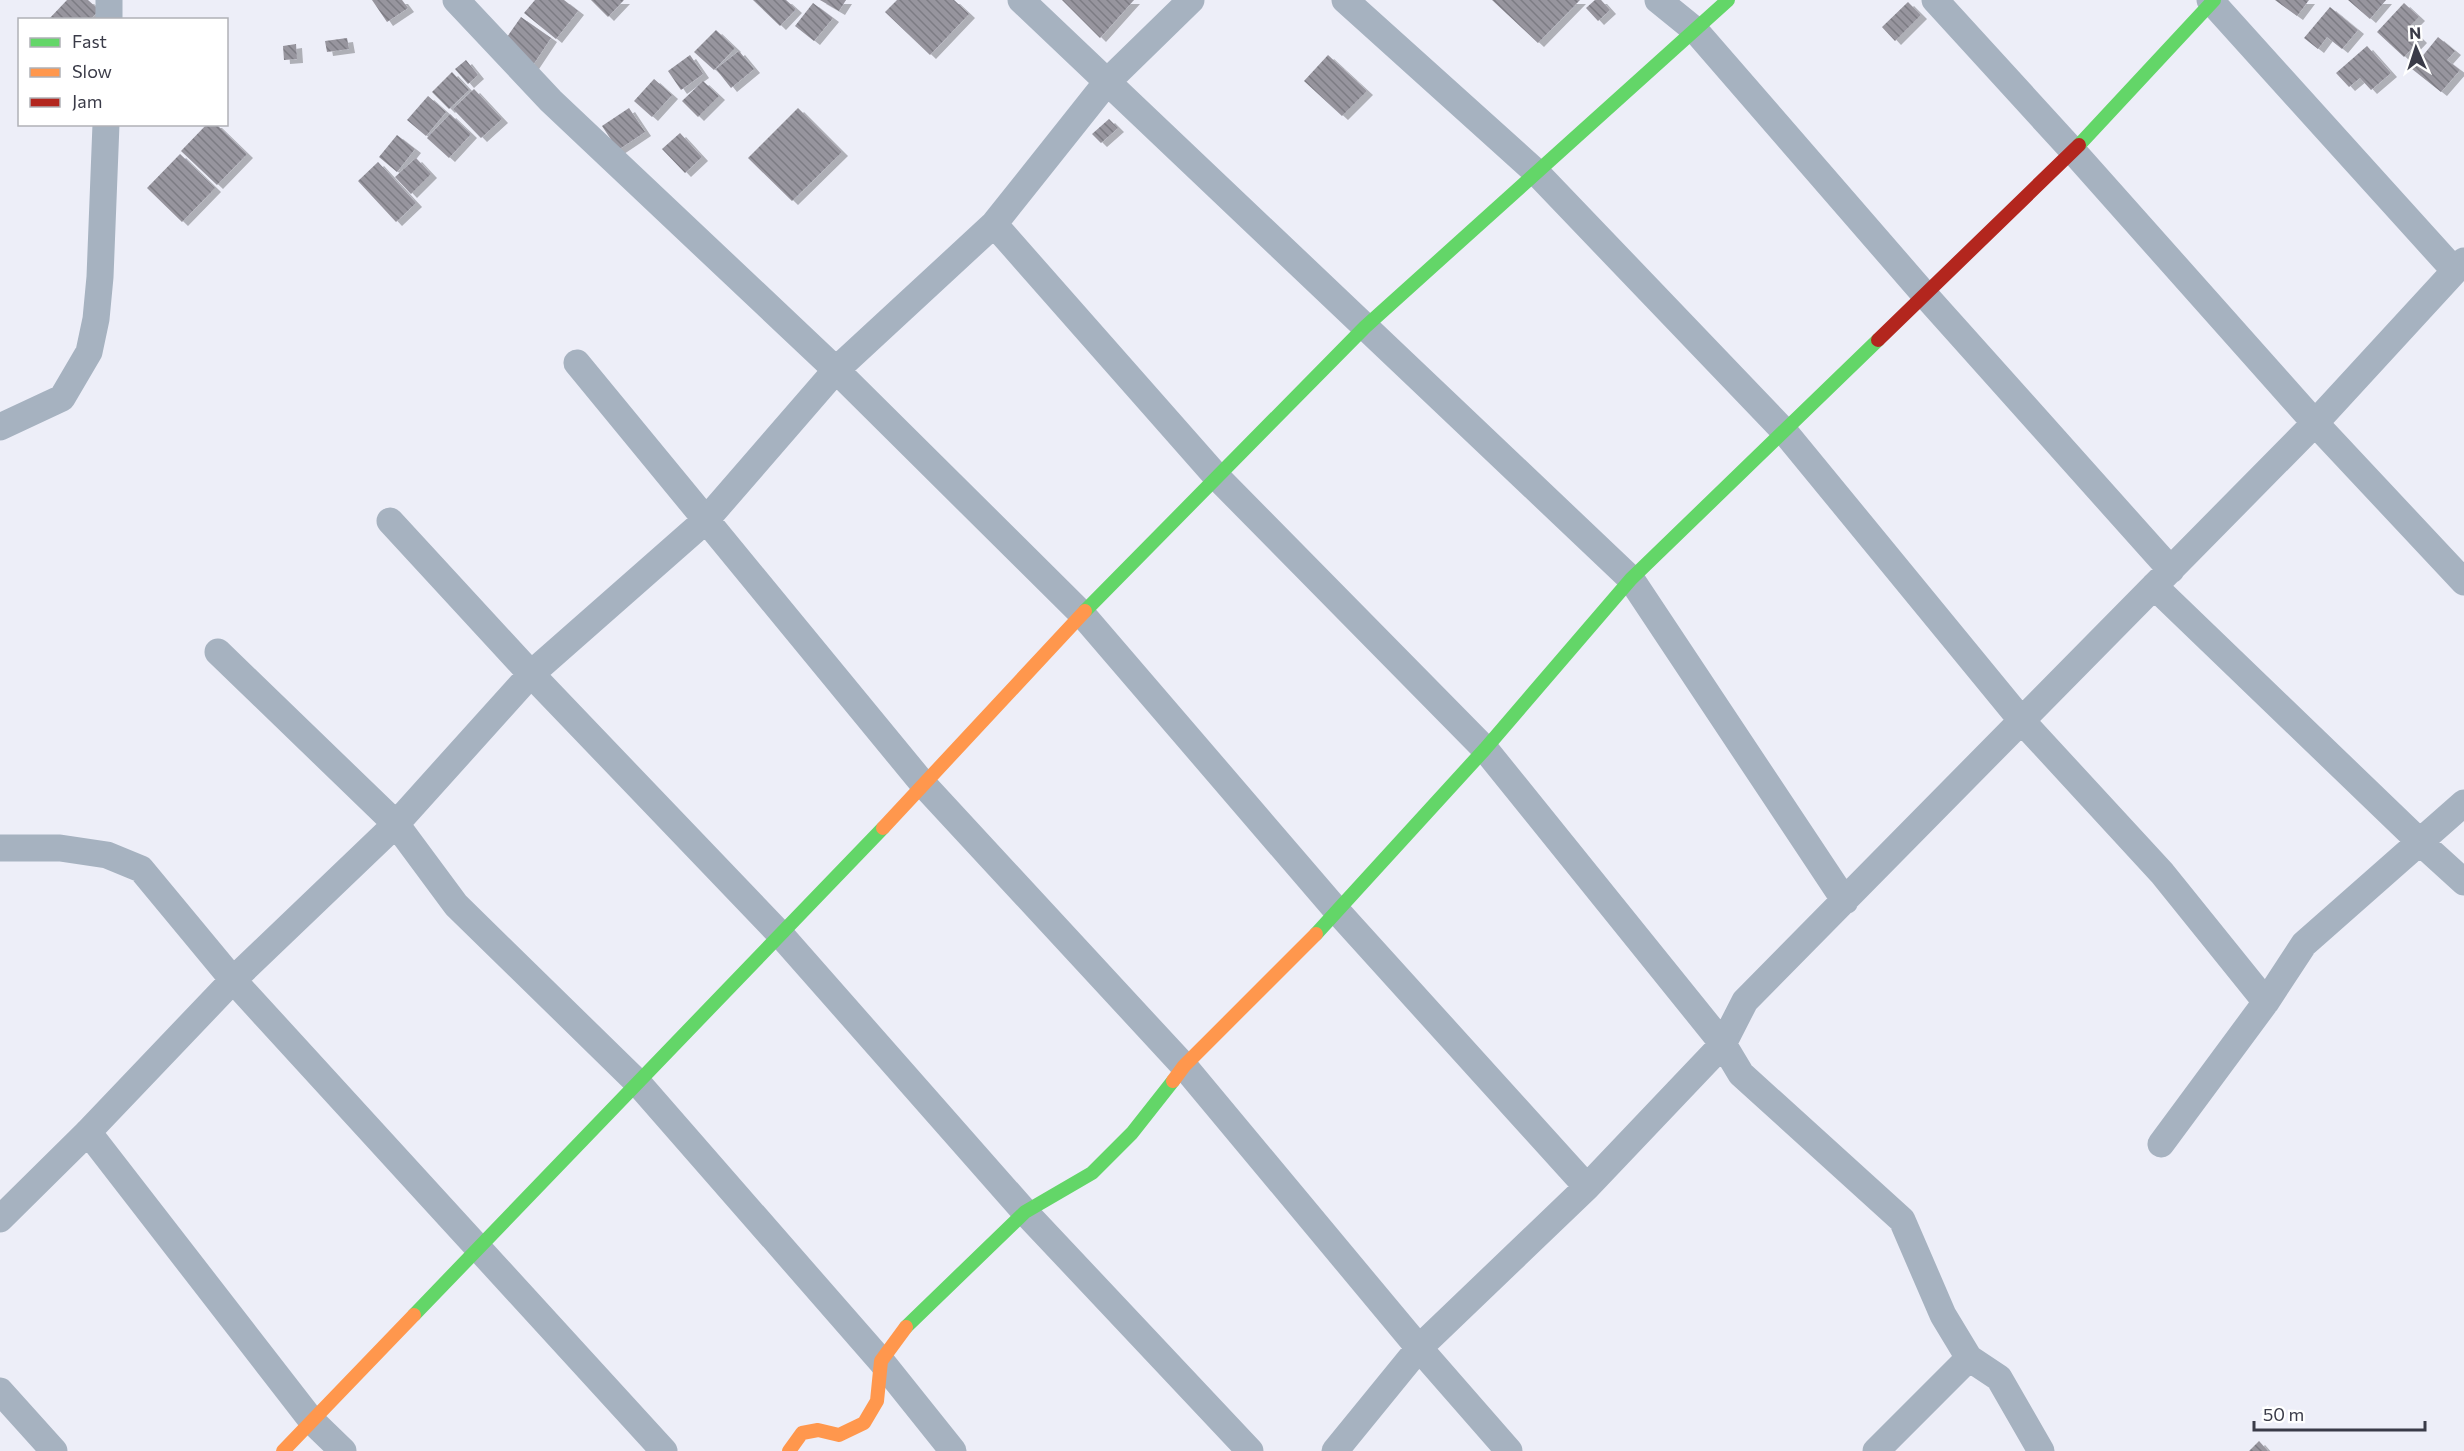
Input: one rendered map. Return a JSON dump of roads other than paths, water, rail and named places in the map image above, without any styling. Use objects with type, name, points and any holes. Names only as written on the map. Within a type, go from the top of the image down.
[{"type":"street","points":[[109,0],[109,18]]},
{"type":"street","points":[[456,0],[551,101],[836,370],[1082,614],[1338,912],[1587,1187]]},
{"type":"street","points":[[1021,0],[1631,579],[1845,901]]},
{"type":"street","points":[[0,1219],[88,1132],[233,980],[396,824],[531,674],[706,520],[836,370],[994,224],[1107,81],[1191,0]]},
{"type":"street","points":[[1346,0],[1536,172],[1784,431],[2022,721],[2162,873],[2266,1002]]},
{"type":"street","points":[[1658,0],[1695,30],[1925,295],[2162,578],[2420,842],[2464,882]]},
{"type":"street","points":[[284,1451],[924,785],[1082,614],[1365,327],[1728,0]]},
{"type":"street","points":[[1935,0],[2315,423],[2464,582]]},
{"type":"street","points":[[789,1451],[802,1433],[818,1430],[839,1435],[864,1423],[877,1401],[881,1360],[898,1335],[1025,1212],[1092,1173],[1132,1133],[1184,1066],[1338,912],[1485,749],[1631,579],[2073,151],[2212,1],[2460,266],[2315,423],[1745,1001],[1723,1044],[1587,1187],[1419,1348],[1335,1451]]},
{"type":"street","points":[[0,427],[62,398],[89,352],[96,320],[100,277],[106,126]]},
{"type":"street","points":[[994,224],[1217,477],[1485,749],[1723,1044],[1741,1074],[1902,1220],[1943,1315],[1970,1358],[1999,1378],[2041,1451]]},
{"type":"street","points":[[577,363],[924,785],[1184,1066],[1419,1348],[1509,1451]]},
{"type":"street","points":[[390,521],[531,674],[780,934],[1025,1212],[1250,1451]]},
{"type":"street","points":[[218,652],[396,824],[456,905],[638,1083],[881,1360],[953,1451]]},
{"type":"street","points":[[2161,1144],[2266,1002],[2304,944],[2464,803]]},
{"type":"street","points":[[0,848],[60,848],[107,855],[141,869],[233,980],[664,1451]]},
{"type":"street","points":[[88,1132],[312,1421],[344,1451]]},
{"type":"street","points":[[1876,1451],[1970,1358]]},
{"type":"street","points":[[0,1391],[54,1451]]}]
